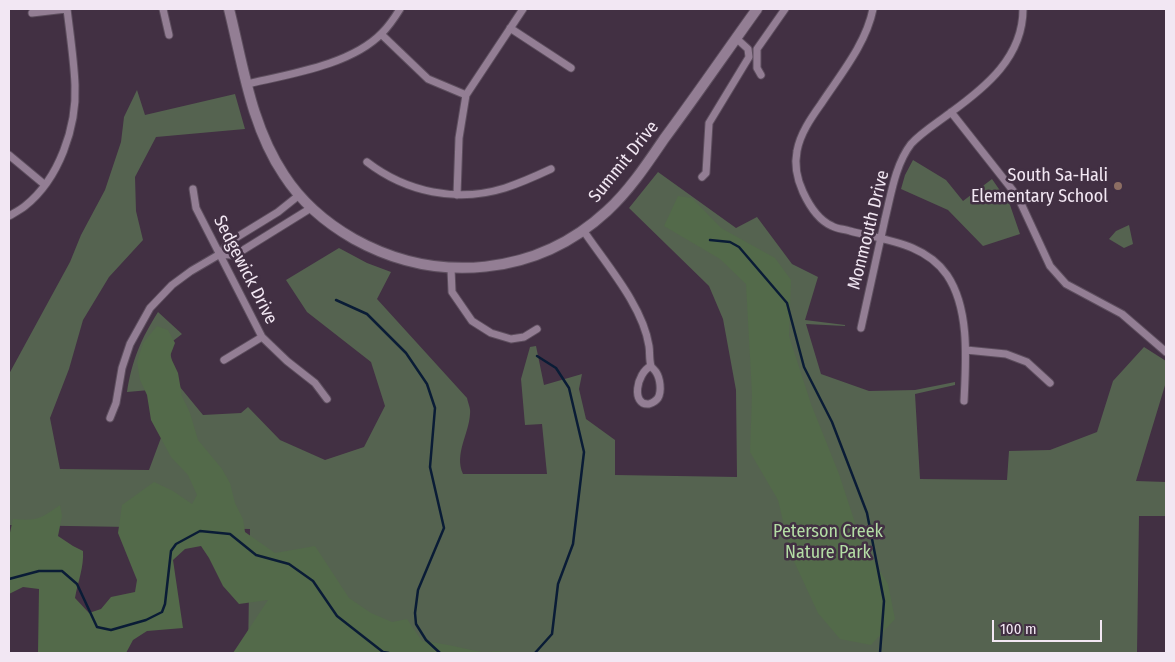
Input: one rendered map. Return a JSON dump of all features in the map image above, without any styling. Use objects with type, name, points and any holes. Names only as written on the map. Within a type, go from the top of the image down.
[{"type":"main road","name":"Summit Drive","points":[[229,9],[255,115],[265,140],[284,176],[298,196],[337,229],[364,244],[414,263],[451,269],[517,262],[537,255],[560,245],[607,211],[638,175],[736,38],[753,10]]},
{"type":"street","points":[[9,216],[25,206],[44,186],[59,162],[68,138],[73,113],[75,87],[66,9],[32,13]]},
{"type":"street","points":[[163,9],[169,35]]},
{"type":"street","points":[[247,84],[344,59],[363,48],[381,34],[400,9]]},
{"type":"street","points":[[457,195],[459,138],[466,95],[523,9]]},
{"type":"street","points":[[761,75],[757,68],[757,49],[785,9]]},
{"type":"street","points":[[873,9],[871,20],[858,48],[808,124],[797,151],[796,174],[808,203],[818,216],[831,226],[910,245],[933,259],[947,275],[959,298],[966,350],[964,401]]},
{"type":"street","name":"Monmouth Drive","points":[[862,328],[896,172],[911,145],[1005,65],[1018,42],[1023,23],[1023,9]]},
{"type":"street","points":[[510,28],[571,68]]},
{"type":"street","points":[[381,34],[428,79],[466,95]]},
{"type":"street","points":[[702,177],[706,173],[709,123],[749,57],[748,49],[736,38]]},
{"type":"street","points":[[952,112],[1018,197],[1050,266],[1066,284],[1122,314],[1166,352]]},
{"type":"street","points":[[9,155],[44,186]]},
{"type":"street","points":[[367,162],[383,174],[411,187],[428,192],[457,195],[481,194],[505,188],[551,169]]},
{"type":"street","name":"Sedgewick Drive","points":[[193,189],[196,208],[262,337],[287,361],[315,383],[327,399]]},
{"type":"street","points":[[110,418],[116,403],[122,368],[130,344],[150,308],[172,285],[220,254],[234,239],[278,212],[298,196]]},
{"type":"street","points":[[220,254],[231,255],[240,252],[311,208]]},
{"type":"street","points":[[583,230],[638,313],[646,332],[651,366],[658,376],[659,393],[656,400],[652,403],[644,404],[638,397],[638,383],[644,370],[651,366]]},
{"type":"street","points":[[451,269],[452,292],[472,321],[491,333],[511,339],[524,337],[537,329]]},
{"type":"street","points":[[224,360],[262,337]]},
{"type":"street","points":[[966,350],[1006,354],[1027,362],[1050,382]]},
{"type":"green space","name":"Peterson Creek Nature Park","points":[[137,90],[145,115],[235,94],[245,129],[156,137],[135,177],[136,211],[143,240],[109,277],[83,320],[69,369],[50,418],[60,469],[149,470],[165,427],[161,389],[127,392],[138,350],[158,312],[182,334],[169,344],[175,381],[203,415],[241,413],[248,407],[280,440],[325,460],[364,447],[385,406],[371,362],[307,312],[286,280],[339,248],[367,263],[391,272],[377,299],[467,398],[470,408],[469,422],[460,459],[463,474],[547,474],[542,424],[525,425],[521,379],[530,347],[536,346],[544,385],[582,374],[579,389],[586,419],[615,440],[615,475],[737,477],[736,390],[723,319],[709,286],[629,208],[658,172],[736,228],[757,217],[792,264],[818,277],[805,320],[845,325],[806,324],[821,374],[869,391],[915,390],[955,382],[955,385],[915,394],[920,479],[1007,480],[1009,451],[1050,450],[1097,432],[1113,381],[1144,347],[1166,361],[1166,382],[1136,481],[1166,482],[1166,516],[1139,516],[1137,653],[248,653],[250,529],[9,525],[9,374],[70,262],[81,235],[105,190],[121,142],[124,117]]},
{"type":"green space","points":[[913,160],[946,180],[963,201],[992,179],[1010,205],[1020,234],[983,246],[948,210],[901,189],[905,175]]},
{"type":"green space","points":[[678,196],[692,198],[721,228],[775,258],[791,280],[789,336],[811,404],[839,474],[861,541],[888,584],[895,619],[871,645],[840,639],[818,613],[791,555],[778,500],[750,452],[752,394],[746,284],[720,259],[664,226]]},
{"type":"green space","points":[[1129,225],[1133,244],[1124,248],[1109,239],[1116,231]]},
{"type":"green space","points":[[157,326],[168,330],[175,343],[170,356],[178,373],[182,396],[190,413],[198,440],[222,469],[230,483],[235,503],[243,519],[245,532],[275,553],[315,546],[349,598],[371,613],[392,622],[407,619],[422,641],[482,652],[499,651],[505,653],[233,653],[268,600],[239,604],[223,586],[201,546],[185,549],[173,560],[183,628],[147,631],[133,640],[126,653],[38,653],[39,589],[23,587],[9,594],[9,537],[13,519],[28,520],[38,518],[60,505],[62,516],[58,536],[83,551],[82,568],[75,598],[89,613],[101,609],[111,597],[135,592],[137,580],[118,533],[122,505],[154,482],[173,491],[192,504],[197,495],[188,475],[171,457],[151,420],[147,395],[140,380],[137,362],[143,343]]},
{"type":"waterway","points":[[710,240],[730,242],[739,247],[787,303],[804,367],[832,422],[867,513],[884,601],[880,653]]},
{"type":"waterway","points":[[336,300],[367,314],[406,353],[427,384],[435,408],[430,467],[444,528],[418,590],[415,613],[416,624],[426,640],[440,653]]},
{"type":"waterway","points":[[535,653],[552,634],[558,584],[573,544],[584,452],[569,388],[556,368],[537,356]]},
{"type":"waterway","points":[[9,579],[39,571],[62,571],[77,584],[97,627],[111,630],[146,620],[162,612],[165,604],[171,551],[176,544],[200,531],[230,534],[256,555],[289,564],[313,581],[337,616],[383,652],[389,653]]},
{"type":"place","name":"South Sa-Hali Elementary School","points":[[1118,186]]}]
